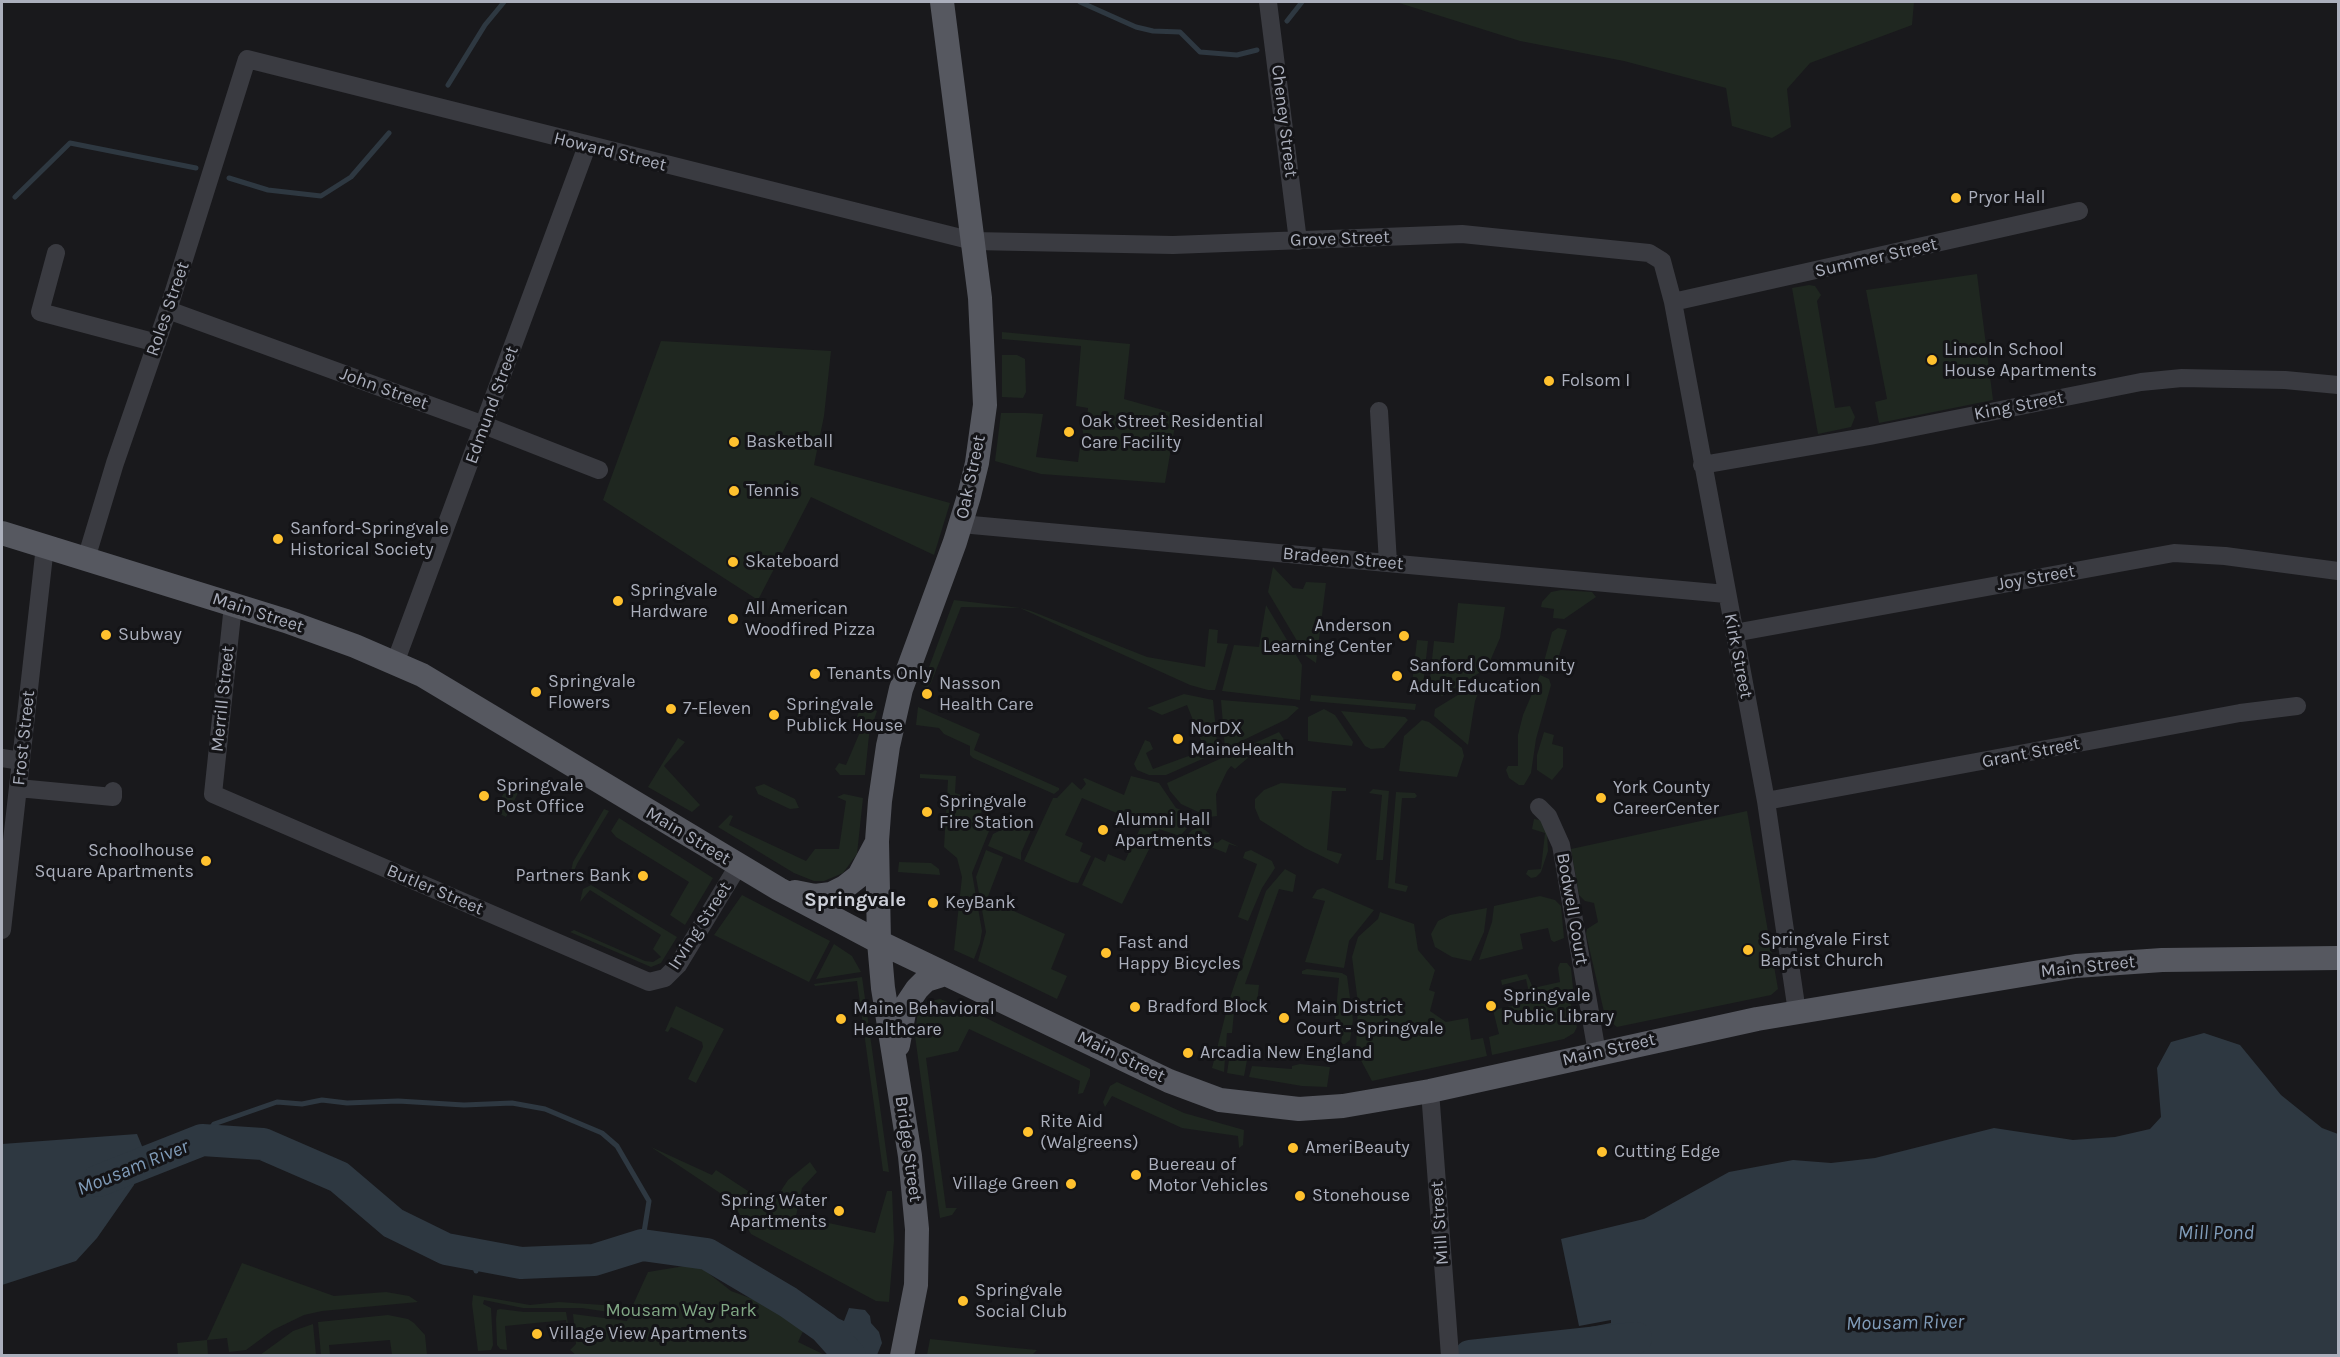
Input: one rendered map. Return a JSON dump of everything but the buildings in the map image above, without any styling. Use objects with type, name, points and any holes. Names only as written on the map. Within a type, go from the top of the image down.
[{"type":"main road","name":"Oak Street","points":[[879,942],[877,842],[882,778],[901,689],[961,524],[977,463],[985,405],[983,330],[942,2]]},
{"type":"main road","name":"Main Street","points":[[2,533],[232,605],[355,646],[395,663],[445,687],[738,866],[879,942],[1169,1081],[1220,1100],[1299,1109],[1321,1108],[1430,1091],[1597,1053],[1797,1012],[2076,966],[2162,960],[2338,958]]},
{"type":"main road","points":[[779,889],[815,896],[831,894],[859,876],[877,842]]},
{"type":"main road","name":"Bridge Street","points":[[879,942],[883,988],[910,1156],[917,1228],[916,1285],[905,1347]]},
{"type":"main road","points":[[895,1060],[905,1007],[926,980],[945,974]]},
{"type":"street","name":"Cheney Street","points":[[1268,2],[1298,241]]},
{"type":"street","name":"Howard Street","points":[[247,59],[973,241]]},
{"type":"street","name":"Roles Street","points":[[86,559],[115,463],[168,310],[247,59]]},
{"type":"street","name":"Edmund Street","points":[[395,663],[587,146]]},
{"type":"street","name":"Summer Street","points":[[1673,302],[2079,211]]},
{"type":"street","name":"Grove Street","points":[[973,241],[1173,245],[1462,234],[1649,253],[1662,261],[1673,302]]},
{"type":"street","points":[[56,253],[40,312],[157,343]]},
{"type":"street","name":"Kirk Street","points":[[1673,302],[1766,801],[1797,1012]]},
{"type":"street","name":"John Street","points":[[168,310],[484,425],[600,470]]},
{"type":"street","name":"King Street","points":[[1702,465],[1870,436],[2140,382],[2181,378],[2285,380],[2338,385]]},
{"type":"street","points":[[1379,411],[1388,563]]},
{"type":"street","name":"Bradeen Street","points":[[961,524],[1726,594]]},
{"type":"street","name":"Frost Street","points":[[2,930],[45,546]]},
{"type":"street","name":"Joy Street","points":[[1734,633],[2174,553],[2225,556],[2338,571]]},
{"type":"street","name":"Merrill Street","points":[[213,794],[232,605]]},
{"type":"street","name":"Grant Street","points":[[1766,801],[2240,713],[2297,706]]},
{"type":"street","points":[[2,758],[21,760]]},
{"type":"street","points":[[18,788],[113,797],[113,791]]},
{"type":"street","name":"Butler Street","points":[[213,794],[641,980],[658,982]]},
{"type":"street","name":"Bodwell Court","points":[[1539,807],[1548,816],[1561,845],[1597,1053]]},
{"type":"street","name":"Irving Street","points":[[658,982],[678,965],[738,866]]},
{"type":"street","name":"Mill Street","points":[[1430,1091],[1450,1348]]},
{"type":"green space","points":[[1396,2],[1914,2],[1912,25],[1810,63],[1787,89],[1791,127],[1772,138],[1732,126],[1726,88],[1624,61],[1520,41]]},
{"type":"green space","points":[[1977,274],[1993,400],[1879,423],[1875,402],[1887,399],[1866,290]]},
{"type":"green space","points":[[1815,286],[1821,295],[1817,301],[1835,408],[1850,406],[1855,417],[1851,427],[1818,434],[1792,288]]},
{"type":"green space","points":[[1002,332],[1130,344],[1124,399],[1177,414],[1165,483],[1041,474],[995,461],[1001,413],[1026,413],[1043,414],[1036,457],[1078,462],[1081,440],[1085,440],[1082,428],[1086,428],[1088,408],[1076,406],[1081,346],[1002,339]]},
{"type":"green space","points":[[661,341],[831,351],[824,416],[814,465],[950,503],[934,555],[811,497],[758,600],[603,500]]},
{"type":"green space","points":[[1002,355],[1017,355],[1025,359],[1026,392],[1023,398],[1002,397]]},
{"type":"green space","points":[[1273,567],[1293,588],[1303,589],[1306,582],[1326,583],[1316,663],[1306,656],[1268,592]]},
{"type":"green space","points":[[1561,590],[1592,592],[1596,597],[1564,619],[1553,618],[1554,609],[1541,607],[1542,602],[1551,592]]},
{"type":"green space","points":[[954,600],[1020,608],[961,607],[931,683],[928,687],[922,686]]},
{"type":"green space","points":[[1458,603],[1505,607],[1500,638],[1487,668],[1442,696],[1429,687],[1434,641],[1454,643]]},
{"type":"green space","points":[[1266,605],[1302,665],[1300,700],[1222,691],[1234,645],[1259,647]]},
{"type":"green space","points":[[1020,608],[1147,657],[1205,667],[1209,629],[1218,630],[1217,643],[1228,644],[1215,690],[1190,685]]},
{"type":"green space","points":[[1558,628],[1567,630],[1555,669],[1548,672],[1542,669],[1552,632]]},
{"type":"green space","points":[[1417,640],[1428,641],[1423,686],[1418,687],[1417,694],[1411,692]]},
{"type":"green space","points":[[1540,675],[1549,679],[1551,685],[1536,739],[1531,773],[1524,785],[1519,785],[1509,778],[1506,770],[1508,766],[1518,766],[1518,735],[1523,715]]},
{"type":"green space","points":[[1484,679],[1475,701],[1468,745],[1434,716],[1435,709]]},
{"type":"green space","points":[[1184,694],[1213,700],[1218,752],[1166,775],[1149,775],[1137,770],[1134,764],[1145,740],[1150,742],[1153,749],[1146,753],[1153,769],[1205,750],[1187,705],[1162,715],[1147,708]]},
{"type":"green space","points":[[1311,695],[1416,704],[1415,710],[1310,701]]},
{"type":"green space","points":[[1221,700],[1299,708],[1287,719],[1225,749]]},
{"type":"green space","points":[[862,705],[877,711],[869,735],[865,775],[840,775],[835,769],[839,763],[846,765],[863,725],[855,721]]},
{"type":"green space","points":[[918,707],[980,734],[974,750],[1059,788],[1059,790],[1054,794],[973,758],[970,755],[970,746],[944,734],[939,728],[916,725]]},
{"type":"green space","points":[[1324,709],[1335,715],[1353,742],[1352,746],[1308,741],[1308,717]]},
{"type":"green space","points":[[1341,711],[1405,717],[1408,720],[1384,748],[1371,749],[1365,746]]},
{"type":"green space","points":[[1422,720],[1429,722],[1462,748],[1464,756],[1457,777],[1399,771],[1404,736]]},
{"type":"green space","points":[[1279,732],[1287,744],[1264,744],[1235,769],[1231,766],[1227,771],[1216,794],[1217,816],[1209,817],[1181,804],[1170,791],[1167,783]]},
{"type":"green space","points":[[1544,732],[1554,735],[1552,744],[1563,747],[1563,767],[1552,780],[1537,770],[1537,755]]},
{"type":"green space","points":[[678,738],[685,742],[664,766],[700,805],[692,812],[648,787]]},
{"type":"green space","points":[[920,774],[956,776],[955,793],[964,796],[963,800],[983,809],[980,815],[988,818],[989,831],[972,873],[982,931],[974,959],[954,950],[962,877],[957,858],[944,847],[948,780],[920,778]]},
{"type":"green space","points":[[1131,776],[1159,783],[1176,808],[1202,819],[1189,826],[1180,836],[1159,829],[1122,904],[1082,885],[1095,857],[1105,862],[1108,854],[1125,861],[1142,824],[1082,798],[1065,835],[1083,843],[1080,851],[1091,856],[1078,883],[1024,861],[1053,798],[1057,798],[1072,782],[1081,790],[1086,784],[1083,779],[1085,778],[1124,795]]},
{"type":"green space","points":[[511,780],[522,785],[506,817],[494,811]]},
{"type":"green space","points":[[1281,783],[1346,788],[1346,791],[1332,791],[1327,850],[1342,854],[1338,864],[1305,848],[1260,820],[1255,808],[1255,799],[1264,790]]},
{"type":"green space","points":[[764,784],[795,799],[799,808],[790,809],[758,794],[755,787]]},
{"type":"green space","points":[[1373,789],[1389,791],[1383,860],[1376,860],[1382,795],[1369,793]]},
{"type":"green space","points":[[1396,792],[1415,793],[1417,796],[1402,798],[1395,883],[1408,886],[1406,892],[1388,888]]},
{"type":"green space","points":[[844,794],[863,798],[857,854],[843,873],[824,881],[814,881],[794,873],[718,827],[730,815],[733,816],[729,825],[806,861],[815,849],[839,849],[846,801],[837,797]]},
{"type":"green space","points":[[604,809],[609,811],[577,864],[568,885],[573,862]]},
{"type":"green space","points":[[1747,811],[1778,989],[1771,995],[1617,1027],[1608,1020],[1604,1012],[1586,934],[1587,929],[1598,922],[1594,903],[1585,901],[1579,895],[1571,849]]},
{"type":"green space","points":[[619,818],[713,878],[685,925],[670,915],[689,882],[616,837],[611,831]]},
{"type":"green space","points":[[1534,819],[1540,820],[1547,832],[1548,851],[1541,872],[1531,878],[1526,874],[1528,870],[1541,869],[1545,833],[1532,829]]},
{"type":"green space","points":[[1014,823],[1031,830],[1021,853],[1021,860],[988,846],[993,834],[1001,830],[1003,825],[1011,828]]},
{"type":"green space","points":[[1201,827],[1209,833],[1212,841],[1217,843],[1222,839],[1239,847],[1229,844],[1226,853],[1185,837],[1192,830]]},
{"type":"green space","points":[[986,850],[1003,857],[987,899],[1065,934],[1051,969],[1067,976],[1057,999],[978,961],[986,932],[976,877]]},
{"type":"green space","points":[[1251,850],[1272,861],[1275,868],[1262,888],[1248,921],[1238,917],[1257,864],[1243,858],[1245,852]]},
{"type":"green space","points":[[899,862],[931,863],[939,869],[940,875],[898,872]]},
{"type":"green space","points":[[1285,869],[1296,875],[1293,892],[1279,889],[1245,984],[1259,985],[1257,1004],[1235,1002],[1232,1033],[1227,1033],[1224,1072],[1212,1068],[1229,1001],[1266,891]]},
{"type":"green space","points":[[591,885],[677,937],[661,963],[651,967],[570,932],[574,930],[645,961],[653,962],[661,957],[653,949],[661,935],[590,890],[580,902],[583,889]]},
{"type":"green space","points":[[1323,888],[1374,910],[1349,941],[1344,968],[1305,962],[1325,901],[1312,898],[1317,890]]},
{"type":"green space","points":[[742,895],[830,941],[809,982],[714,935]]},
{"type":"green space","points":[[1540,896],[1555,900],[1561,906],[1564,938],[1554,942],[1551,940],[1548,928],[1520,934],[1523,949],[1479,960],[1492,922],[1494,906]]},
{"type":"green space","points":[[1487,908],[1484,932],[1471,961],[1452,957],[1435,947],[1431,934],[1438,921],[1450,915]]},
{"type":"green space","points":[[1380,912],[1414,924],[1418,950],[1435,970],[1429,990],[1435,992],[1430,1011],[1446,1022],[1468,1018],[1471,1040],[1483,1038],[1487,1056],[1372,1081],[1356,1051],[1358,1003],[1352,957],[1358,937],[1378,919]]},
{"type":"green space","points":[[834,944],[852,956],[861,972],[816,979]]},
{"type":"green space","points":[[1560,963],[1567,963],[1571,968],[1573,988],[1569,998],[1577,1027],[1574,1033],[1564,1039],[1492,1055],[1489,1037],[1499,1034],[1493,1010],[1531,1002],[1526,979],[1502,985],[1501,980],[1527,974],[1533,988],[1560,982],[1558,968]]},
{"type":"green space","points":[[1307,969],[1342,973],[1347,976],[1353,1020],[1350,1040],[1345,1044],[1341,1044],[1342,1033],[1334,1032],[1339,978],[1302,974],[1302,971]]},
{"type":"green space","points":[[862,977],[889,1172],[883,1171],[857,981],[815,986],[814,984]]},
{"type":"green space","points":[[940,999],[980,1015],[1090,1069],[1090,1076],[1083,1093],[1078,1094],[1080,1081],[969,1029],[958,1051],[926,1058],[946,1208],[957,1208],[952,1215],[940,1218],[915,1036],[918,1009],[925,1002]]},
{"type":"green space","points":[[676,1006],[724,1029],[696,1083],[688,1079],[703,1047],[702,1042],[671,1027],[668,1032],[665,1031]]},
{"type":"green space","points":[[1230,1053],[1248,1055],[1244,1076],[1227,1073]]},
{"type":"green space","points":[[1300,1064],[1330,1067],[1327,1087],[1302,1086],[1249,1077],[1252,1066],[1292,1069],[1292,1066]]},
{"type":"green space","points":[[1117,1082],[1184,1113],[1244,1130],[1243,1145],[1239,1148],[1238,1136],[1182,1128],[1112,1096],[1105,1107],[1103,1102],[1110,1086]]},
{"type":"green space","points":[[651,1147],[712,1175],[716,1170],[771,1206],[788,1180],[810,1162],[817,1172],[802,1188],[796,1216],[875,1233],[887,1191],[892,1191],[894,1240],[889,1302],[876,1301],[751,1234],[732,1201]]},
{"type":"green space","points":[[242,1263],[334,1296],[386,1292],[409,1296],[418,1302],[322,1311],[304,1315],[273,1330],[246,1350],[229,1352],[227,1338],[207,1340]]},
{"type":"green space","name":"Mousam Way Park","points":[[691,1265],[703,1269],[731,1291],[777,1308],[807,1323],[798,1342],[825,1355],[576,1355],[570,1350],[576,1344],[573,1314],[627,1321],[629,1315],[582,1308],[523,1308],[484,1300],[483,1304],[491,1308],[493,1345],[491,1350],[478,1351],[473,1295],[530,1305],[559,1302],[632,1307],[648,1272]]},
{"type":"green space","points":[[497,1310],[524,1312],[566,1312],[571,1341],[569,1342],[566,1320],[505,1326],[507,1350],[500,1349],[497,1345],[496,1319]]},
{"type":"green space","points":[[388,1315],[408,1319],[414,1323],[425,1335],[427,1355],[392,1355],[390,1340],[329,1345],[330,1355],[321,1355],[318,1322]]},
{"type":"green space","points":[[313,1324],[316,1355],[260,1355],[293,1331]]},
{"type":"green space","points":[[930,1339],[1037,1350],[1031,1356],[927,1355]]},
{"type":"green space","points":[[207,1340],[208,1355],[178,1355],[177,1343]]},
{"type":"water","name":"Mill Pond","points":[[2204,1033],[2240,1045],[2281,1095],[2322,1128],[2338,1134],[2338,1355],[1618,1356],[1617,1352],[1595,1356],[1590,1327],[1611,1323],[1611,1320],[1579,1326],[1561,1239],[1644,1219],[1729,1172],[1793,1160],[1831,1163],[1875,1158],[1994,1128],[2073,1140],[2115,1137],[2150,1129],[2161,1117],[2157,1068],[2171,1042]]},
{"type":"water","points":[[137,1134],[144,1151],[134,1185],[97,1238],[76,1261],[2,1285],[2,1144]]},
{"type":"water","points":[[849,1308],[865,1310],[870,1316],[871,1323],[879,1332],[882,1343],[877,1355],[830,1355],[827,1348],[818,1343],[831,1315],[844,1321]]},
{"type":"waterway","points":[[448,85],[485,25],[504,2]]},
{"type":"waterway","points":[[1080,2],[1136,27],[1153,31],[1180,32],[1200,52],[1237,55],[1257,50]]},
{"type":"waterway","points":[[1287,21],[1302,2]]},
{"type":"waterway","points":[[229,178],[268,190],[321,196],[351,177],[389,133]]},
{"type":"waterway","points":[[15,197],[70,143],[196,168]]},
{"type":"waterway","points":[[202,1140],[214,1124],[277,1102],[302,1104],[322,1100],[347,1103],[398,1101],[464,1105],[512,1103],[545,1109],[602,1133],[617,1146],[649,1201],[642,1245]]},
{"type":"waterway","name":"Mousam River","points":[[98,1181],[202,1140],[263,1144],[339,1177],[393,1223],[446,1249],[521,1263],[594,1260],[642,1245],[707,1254],[788,1302],[825,1328],[850,1356]]},
{"type":"waterway","points":[[472,1254],[476,1271]]},
{"type":"waterway","name":"Mousam River","points":[[1470,1356],[1636,1338]]},
{"type":"place","name":"Pryor Hall","points":[[1956,198]]},
{"type":"place","name":"Lincoln School House Apartments","points":[[1932,360]]},
{"type":"place","name":"Folsom I","points":[[1549,381]]},
{"type":"place","name":"Oak Street Residential Care Facility","points":[[1069,432]]},
{"type":"place","name":"Basketball","points":[[734,442]]},
{"type":"place","name":"Tennis","points":[[734,491]]},
{"type":"place","name":"Sanford-Springvale Historical Society","points":[[278,539]]},
{"type":"place","name":"Skateboard","points":[[733,562]]},
{"type":"place","name":"Springvale Hardware","points":[[618,601]]},
{"type":"place","name":"All American Woodfired Pizza","points":[[733,619]]},
{"type":"place","name":"Subway","points":[[106,635]]},
{"type":"place","name":"Anderson Learning Center","points":[[1404,636]]},
{"type":"place","name":"Tenants Only","points":[[815,674]]},
{"type":"place","name":"Sanford Community Adult Education","points":[[1397,676]]},
{"type":"place","name":"Springvale Flowers","points":[[536,692]]},
{"type":"place","name":"Nasson Health Care","points":[[927,694]]},
{"type":"place","name":"7-Eleven","points":[[671,709]]},
{"type":"place","name":"Springvale Publick House","points":[[774,715]]},
{"type":"place","name":"NorDX MaineHealth","points":[[1178,739]]},
{"type":"place","name":"Springvale Post Office","points":[[484,796]]},
{"type":"place","name":"York County CareerCenter","points":[[1601,798]]},
{"type":"place","name":"Springvale Fire Station","points":[[927,812]]},
{"type":"place","name":"Alumni Hall Apartments","points":[[1103,830]]},
{"type":"place","name":"Schoolhouse Square Apartments","points":[[206,861]]},
{"type":"place","name":"Partners Bank","points":[[643,876]]},
{"type":"place","name":"KeyBank","points":[[933,903]]},
{"type":"place","name":"Springvale First Baptist Church","points":[[1748,950]]},
{"type":"place","name":"Fast and Happy Bicycles","points":[[1106,953]]},
{"type":"place","name":"Springvale Public Library","points":[[1491,1006]]},
{"type":"place","name":"Bradford Block","points":[[1135,1007]]},
{"type":"place","name":"Main District Court - Springvale","points":[[1284,1018]]},
{"type":"place","name":"Maine Behavioral Healthcare","points":[[841,1019]]},
{"type":"place","name":"Arcadia New England","points":[[1188,1053]]},
{"type":"place","name":"Rite Aid (Walgreens)","points":[[1028,1132]]},
{"type":"place","name":"AmeriBeauty","points":[[1293,1148]]},
{"type":"place","name":"Cutting Edge","points":[[1602,1152]]},
{"type":"place","name":"Buereau of Motor Vehicles","points":[[1136,1175]]},
{"type":"place","name":"Village Green","points":[[1071,1184]]},
{"type":"place","name":"Stonehouse","points":[[1300,1196]]},
{"type":"place","name":"Spring Water Apartments","points":[[839,1211]]},
{"type":"place","name":"Springvale Social Club","points":[[963,1301]]},
{"type":"place","name":"Village View Apartments","points":[[537,1334]]},
{"type":"district","name":"Springvale","points":[[855,900]]}]
